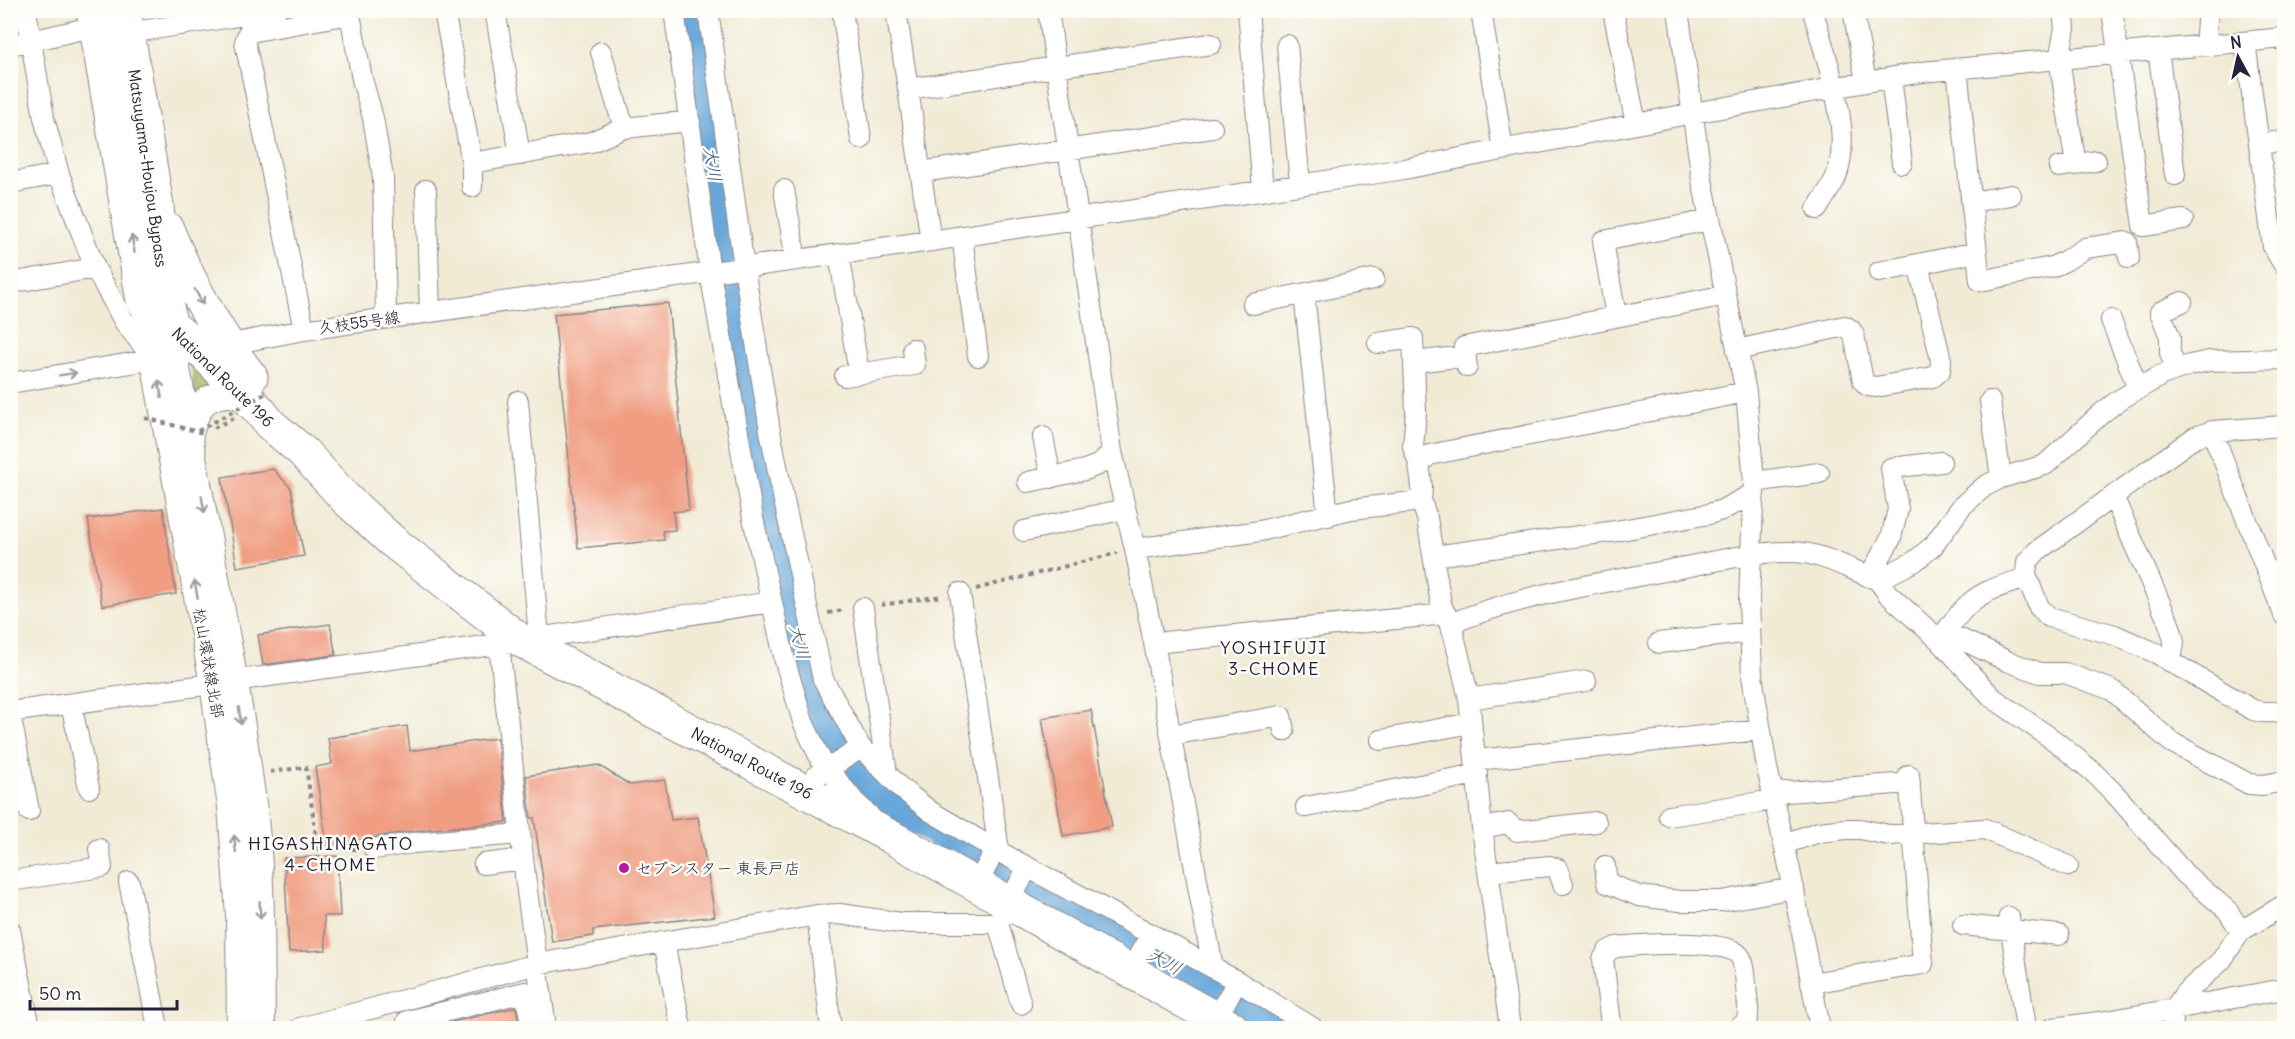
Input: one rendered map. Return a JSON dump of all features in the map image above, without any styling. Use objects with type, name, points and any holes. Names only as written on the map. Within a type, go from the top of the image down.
[{"type":"highway","name":"Matsuyama-Houjou Bypass","points":[[94,18],[143,302]]},
{"type":"highway","name":"Matsuyama-Houjou Bypass","points":[[126,22],[157,206],[161,261],[185,347]]},
{"type":"highway","name":"National Route 196","points":[[157,206],[182,264],[185,347]]},
{"type":"highway","name":"National Route 196","points":[[143,302],[185,347],[282,415],[303,452]]},
{"type":"highway","name":"National Route 196","points":[[185,347],[258,397],[270,424],[303,452],[346,499],[392,541],[520,640],[820,771],[891,837],[980,879],[1008,905],[1134,964],[1224,1017]]},
{"type":"street","points":[[26,10],[44,118],[58,174],[95,268],[125,323],[185,347]]},
{"type":"street","points":[[126,22],[276,10]]},
{"type":"street","points":[[444,10],[472,163],[472,187]]},
{"type":"street","points":[[495,10],[520,155]]},
{"type":"street","points":[[674,10],[710,272],[753,518],[785,661],[820,771],[861,748]]},
{"type":"street","points":[[708,10],[744,267],[770,431],[823,679],[861,748],[930,811],[995,852],[1214,968],[1313,1029]]},
{"type":"street","points":[[842,10],[836,33],[861,139]]},
{"type":"street","points":[[896,10],[931,241]]},
{"type":"street","points":[[1048,10],[1080,218],[1112,452],[1154,643],[1214,968]]},
{"type":"street","points":[[1248,10],[1263,190]]},
{"type":"street","points":[[1481,10],[1503,150]]},
{"type":"street","points":[[1678,10],[1702,180],[1746,392],[1754,488],[1750,632],[1752,676],[1760,730],[1794,888],[1820,1029]]},
{"type":"street","points":[[1853,10],[1866,82]]},
{"type":"street","points":[[2063,10],[2065,28],[2059,59],[2067,166],[2096,161]]},
{"type":"street","points":[[2112,10],[2143,226],[2171,228]]},
{"type":"street","points":[[2205,45],[2208,10]]},
{"type":"street","points":[[1813,11],[1839,113],[1842,136],[1836,176],[1817,209]]},
{"type":"street","points":[[303,330],[245,42],[248,33],[255,31],[350,15],[362,79],[373,118],[383,177],[386,318]]},
{"type":"street","points":[[1614,15],[1636,124]]},
{"type":"street","points":[[10,45],[31,41],[94,18]]},
{"type":"street","name":"久枝55号線","points":[[10,383],[185,347],[931,241],[1404,169],[1693,113],[1891,78],[1957,69],[2284,38]]},
{"type":"street","points":[[2245,42],[2273,247],[2284,265]]},
{"type":"street","points":[[908,89],[1211,44]]},
{"type":"street","points":[[1287,45],[1300,184]]},
{"type":"street","points":[[2158,50],[2175,175]]},
{"type":"street","points":[[601,52],[624,128]]},
{"type":"street","points":[[1957,69],[1980,281],[2052,267],[2085,248],[2100,245],[2127,242],[2129,258]]},
{"type":"street","points":[[1891,78],[1902,163]]},
{"type":"street","points":[[472,163],[591,142],[624,128],[690,121]]},
{"type":"street","points":[[921,172],[1212,128]]},
{"type":"street","points":[[2259,144],[2284,141]]},
{"type":"street","points":[[10,183],[58,174]]},
{"type":"street","points":[[426,190],[430,312]]},
{"type":"street","points":[[784,190],[796,260]]},
{"type":"street","points":[[1972,202],[2011,195]]},
{"type":"street","points":[[1616,317],[1603,241],[1710,220]]},
{"type":"street","points":[[962,236],[978,356]]},
{"type":"street","points":[[1879,272],[1977,252]]},
{"type":"street","points":[[839,254],[852,375],[915,364],[913,349]]},
{"type":"street","points":[[1737,350],[1845,326],[1854,335],[1863,381],[1868,386],[1876,387],[1933,377],[1940,371],[1941,360],[1918,264]]},
{"type":"street","points":[[10,283],[95,268]]},
{"type":"street","points":[[1253,304],[1374,279]]},
{"type":"street","points":[[1304,294],[1328,516]]},
{"type":"street","points":[[1414,362],[1466,362],[1464,347],[1726,295]]},
{"type":"street","points":[[2176,369],[2170,353],[2170,337],[2160,312],[2182,302]]},
{"type":"street","points":[[2111,320],[2139,388]]},
{"type":"street","points":[[1378,343],[1413,338],[1416,412],[1413,447],[1419,464],[1421,501],[1427,518],[1441,604],[1454,635],[1469,699],[1482,828],[1510,1029]]},
{"type":"street","name":"松山環状線北部","points":[[185,347],[224,682],[255,822],[261,923],[262,1029]]},
{"type":"street","name":"松山環状線北部","points":[[185,347],[224,682],[239,916],[240,1029]]},
{"type":"street","points":[[1874,578],[1915,561],[1933,546],[1972,495],[2001,478],[2044,465],[2102,413],[2139,388],[2176,369],[2209,361],[2284,358]]},
{"type":"street","points":[[1419,464],[1429,455],[1746,392]]},
{"type":"street","points":[[194,433],[194,419],[200,406],[207,400],[223,393],[258,397]]},
{"type":"street","points":[[518,401],[520,834],[546,1029]]},
{"type":"street","points":[[1990,401],[2001,478]]},
{"type":"street","points":[[2284,426],[2212,430],[2194,437],[2037,551],[2027,562],[2027,578],[2039,607],[2049,616],[2115,635],[2169,661],[2253,710],[2264,713],[2284,709]]},
{"type":"street","points":[[2212,430],[2284,615]]},
{"type":"street","points":[[1043,437],[1051,478]]},
{"type":"street","points":[[1028,482],[1084,470],[1100,464],[1112,452]]},
{"type":"street","points":[[1874,578],[1891,538],[1898,509],[1891,468],[1941,462]]},
{"type":"street","points":[[1434,556],[1616,531],[1709,514],[1722,510],[1754,488],[1820,473]]},
{"type":"street","points":[[2113,496],[2168,621],[2175,649],[2169,661]]},
{"type":"street","points":[[1135,549],[1260,531],[1351,509],[1421,501]]},
{"type":"street","points":[[1024,531],[1125,509]]},
{"type":"street","points":[[1154,643],[1448,619],[1522,600],[1751,556],[1793,552],[1814,555],[1874,578],[1888,594],[1943,636],[1993,698],[2055,741],[2092,771],[2132,812],[2186,874],[2227,910],[2241,931]]},
{"type":"street","points":[[1943,636],[1969,604],[1982,594],[2027,578]]},
{"type":"street","points":[[960,593],[998,844],[980,879]]},
{"type":"street","points":[[29,811],[10,713],[771,602]]},
{"type":"street","points":[[863,608],[887,774]]},
{"type":"street","points":[[1659,643],[1750,632]]},
{"type":"street","points":[[1943,636],[2040,673],[2065,674],[2112,690],[2171,742],[2249,784],[2264,785],[2284,781]]},
{"type":"street","points":[[1469,699],[1586,681]]},
{"type":"street","points":[[71,704],[89,788]]},
{"type":"street","points":[[1171,735],[1281,716],[1284,731]]},
{"type":"street","points":[[1381,740],[1472,723]]},
{"type":"street","points":[[1306,807],[1476,767],[1760,730]]},
{"type":"street","points":[[1669,816],[1774,797],[1910,779],[1923,964],[1812,983]]},
{"type":"street","points":[[1482,828],[1508,823],[1517,831],[1596,822]]},
{"type":"street","points":[[1784,844],[1819,832],[1846,829],[1860,829],[1889,835],[1985,829],[2053,850],[2068,866]]},
{"type":"street","points":[[374,849],[413,843],[520,834]]},
{"type":"street","points":[[10,881],[102,867],[99,849]]},
{"type":"street","points":[[484,864],[524,859]]},
{"type":"street","points":[[1488,872],[1550,866],[1558,869],[1563,884]]},
{"type":"street","points":[[1605,866],[1607,883],[1639,896],[1680,901],[1722,901],[1794,888]]},
{"type":"street","points":[[1021,1004],[1008,905],[1027,869]]},
{"type":"street","points":[[129,882],[158,1029]]},
{"type":"street","points":[[300,1029],[537,964],[817,915],[840,914],[901,923],[1008,905]]},
{"type":"street","points":[[2173,1019],[2185,993],[2221,961],[2241,931],[2284,905]]},
{"type":"street","points":[[817,915],[831,1029]]},
{"type":"street","points":[[1963,925],[2010,924],[2059,935]]},
{"type":"street","points":[[2010,924],[2026,1029]]},
{"type":"street","points":[[10,930],[30,1029]]},
{"type":"street","points":[[1134,964],[1150,936]]},
{"type":"street","points":[[664,942],[681,1029]]},
{"type":"street","points":[[1614,1029],[1611,1024],[1603,959],[1608,951],[1616,947],[1674,943],[1731,949],[1739,955],[1743,963],[1749,1017],[1744,1026],[1738,1029]]},
{"type":"street","points":[[1224,1017],[1235,983]]},
{"type":"street","points":[[2053,1029],[2173,1019],[2284,989]]},
{"type":"street","points":[[407,1021],[525,992],[532,1029]]},
{"type":"path","points":[[194,433],[258,397]]},
{"type":"path","points":[[145,418],[194,433],[203,433],[258,397]]},
{"type":"path","points":[[265,773],[306,767],[318,849],[374,849]]},
{"type":"green space","points":[[192,365],[220,381],[195,395]]},
{"type":"building","points":[[668,303],[689,510],[673,512],[675,530],[663,531],[664,540],[578,548],[554,314]]},
{"type":"building","points":[[273,469],[291,488],[304,556],[237,567],[222,477]]},
{"type":"building","points":[[163,508],[176,594],[102,606],[88,519]]},
{"type":"building","points":[[330,624],[336,655],[263,665],[258,635]]},
{"type":"building","points":[[1091,710],[1112,827],[1063,836],[1042,718]]},
{"type":"building","points":[[407,726],[410,751],[497,738],[507,822],[411,831],[327,845],[315,767],[332,764],[328,738]]},
{"type":"building","name":"セブンスター 東長戸店","points":[[598,765],[630,785],[665,780],[671,820],[698,817],[715,916],[593,930],[593,936],[552,942],[526,776]]},
{"type":"building","points":[[337,856],[340,916],[324,916],[326,950],[289,952],[284,858]]},
{"type":"building","points":[[516,1007],[520,1029],[445,1029],[444,1024]]},
{"type":"waterway","name":"大川","points":[[690,10],[742,355],[774,533],[810,682],[837,738],[886,799],[1003,870],[1284,1028]]},
{"type":"place","name":"セブンスター 東長戸店","points":[[624,868]]},
{"type":"district","name":"YOSHIFUJI 3-CHOME","points":[[1274,657]]},
{"type":"district","name":"HIGASHINAGATO 4-CHOME","points":[[331,853]]}]
